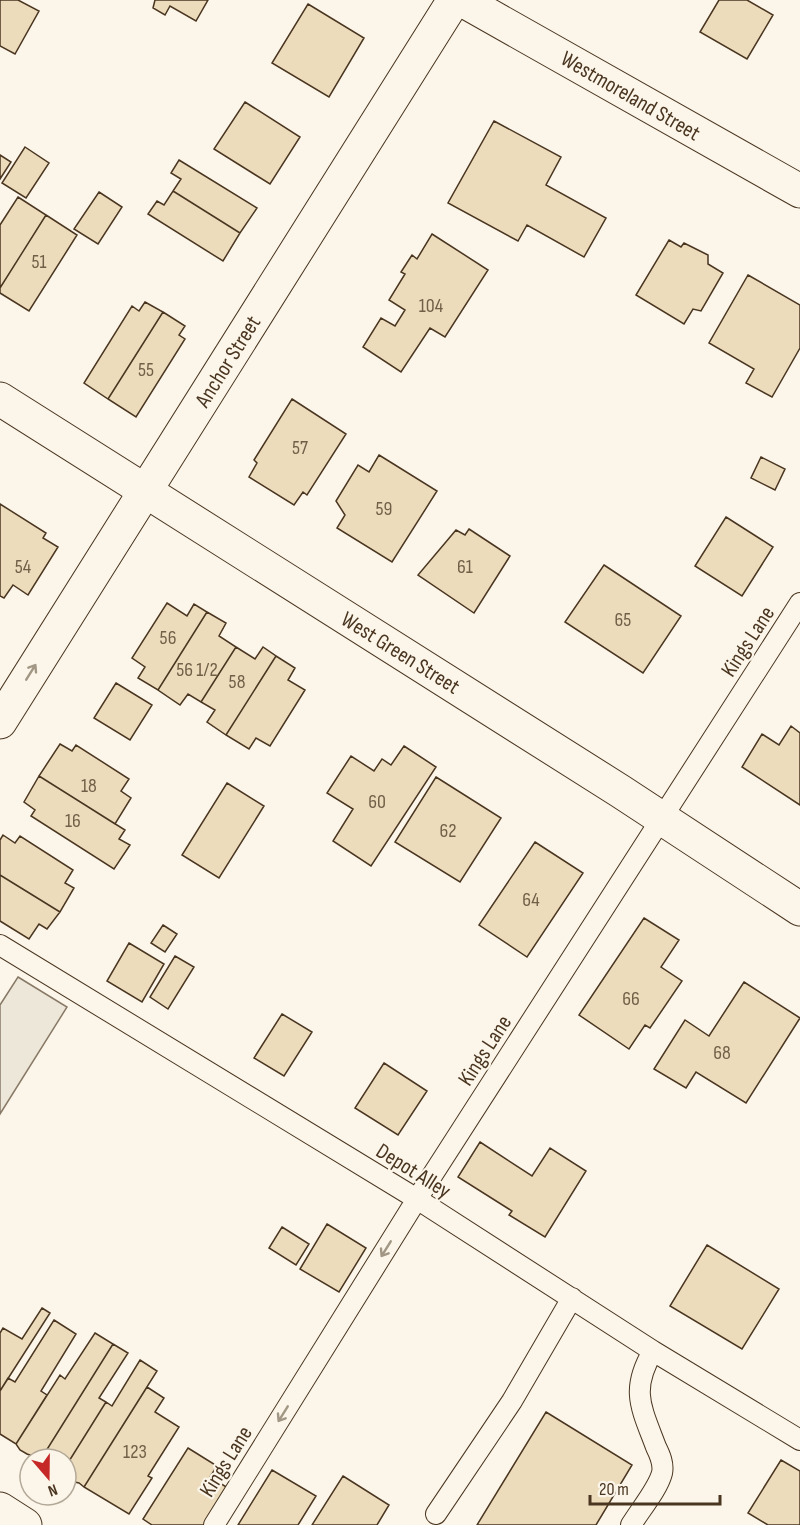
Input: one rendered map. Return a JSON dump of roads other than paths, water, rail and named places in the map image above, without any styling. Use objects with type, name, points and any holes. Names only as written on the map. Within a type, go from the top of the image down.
[{"type":"street","name":"Anchor Street","points":[[0,722],[454,0]]},
{"type":"street","name":"Westmoreland Street","points":[[462,0],[800,191]]},
{"type":"street","name":"West Green Street","points":[[0,399],[146,489],[800,909]]},
{"type":"street","points":[[0,1509],[25,1525]]},
{"type":"lane","name":"Kings Lane","points":[[214,1525],[417,1199],[800,603]]},
{"type":"lane","name":"Depot Alley","points":[[0,945],[417,1199],[653,1351],[800,1440]]},
{"type":"lane","points":[[436,1514],[512,1401],[572,1298]]},
{"type":"lane","points":[[631,1525],[662,1472],[662,1460],[643,1413],[639,1390],[642,1369],[653,1351]]}]
